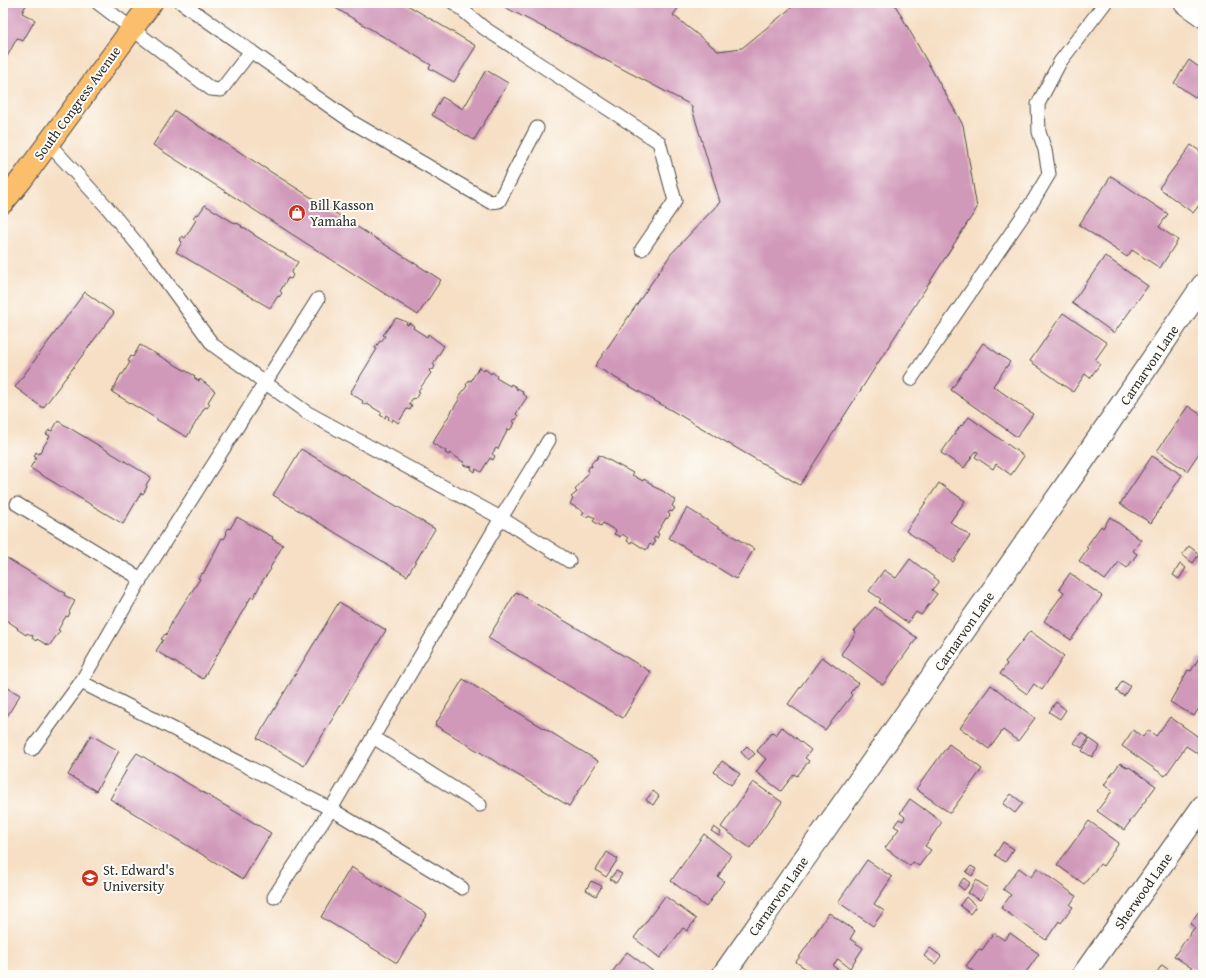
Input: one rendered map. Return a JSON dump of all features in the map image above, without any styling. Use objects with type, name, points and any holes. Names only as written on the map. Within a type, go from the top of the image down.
[{"type":"main road","name":"South Congress Avenue","points":[[3,202],[151,3]]},
{"type":"street","points":[[1185,3],[1203,16]]},
{"type":"street","name":"Carnarvon Lane","points":[[723,975],[1076,472],[1203,285]]},
{"type":"street","name":"Sherwood Lane","points":[[1083,975],[1203,806]]},
{"type":"lane","points":[[98,3],[211,90],[221,90],[251,51]]},
{"type":"lane","points":[[182,3],[352,122],[490,202],[499,201],[537,128]]},
{"type":"lane","points":[[454,3],[484,28],[659,142],[675,201],[642,249]]},
{"type":"lane","points":[[911,379],[1034,200],[1049,174],[1045,150],[1039,132],[1038,104],[1060,62],[1105,3]]},
{"type":"lane","points":[[48,143],[106,206],[152,262],[213,344],[306,412],[501,518],[569,561]]},
{"type":"lane","points":[[32,749],[81,682],[141,579],[318,299]]},
{"type":"lane","points":[[274,897],[331,809],[501,518],[549,440]]},
{"type":"lane","points":[[17,504],[141,579]]},
{"type":"lane","points":[[81,682],[331,809],[462,888]]},
{"type":"lane","points":[[373,737],[480,805]]},
{"type":"building","points":[[3,3],[27,3],[22,13],[35,20],[23,41],[17,38],[3,64]]},
{"type":"building","points":[[327,3],[404,3],[476,46],[454,82],[429,68],[431,65]]},
{"type":"building","points":[[497,3],[682,3],[673,15],[718,51],[742,48],[797,3],[894,3],[963,125],[977,208],[800,485],[595,366],[671,254],[720,202],[691,105]]},
{"type":"building","points":[[1189,60],[1203,70],[1203,85],[1195,97],[1174,83]]},
{"type":"building","points":[[486,70],[508,83],[474,140],[432,115],[442,97],[463,109]]},
{"type":"building","name":"Bill Kasson Yamaha","points":[[175,111],[441,280],[418,315],[153,145]]},
{"type":"building","points":[[1191,145],[1203,153],[1203,200],[1193,213],[1159,188]]},
{"type":"building","points":[[1111,176],[1168,214],[1159,227],[1178,240],[1160,268],[1132,250],[1127,257],[1079,225]]},
{"type":"building","points":[[205,205],[236,224],[237,223],[242,226],[241,227],[245,228],[298,262],[291,273],[293,275],[291,279],[288,278],[280,291],[282,293],[279,297],[278,296],[270,308],[176,252],[182,242],[180,240],[182,236],[185,238],[196,220],[193,218],[196,214],[198,215]]},
{"type":"building","points":[[1105,256],[1148,286],[1114,333],[1072,303]]},
{"type":"building","points":[[85,292],[114,313],[43,408],[15,387]]},
{"type":"building","points":[[1063,313],[1107,343],[1095,360],[1100,364],[1090,378],[1085,374],[1073,392],[1030,361]]},
{"type":"building","points":[[396,318],[407,322],[406,324],[408,325],[409,323],[414,326],[413,328],[427,337],[428,334],[444,346],[433,364],[435,366],[433,370],[430,369],[429,371],[431,373],[418,391],[420,392],[409,404],[412,406],[410,410],[407,409],[398,423],[393,419],[392,422],[386,415],[385,418],[380,415],[382,413],[367,404],[365,405],[362,403],[363,401],[350,393],[377,349],[375,348],[380,341],[381,342],[385,336],[383,335]]},
{"type":"building","points":[[983,343],[1010,362],[993,386],[1033,414],[1017,437],[951,390]]},
{"type":"building","points":[[140,345],[195,376],[194,378],[199,381],[200,379],[215,391],[208,402],[210,404],[207,408],[205,407],[187,437],[112,392],[121,374],[123,374],[130,362],[128,361],[131,356],[133,357]]},
{"type":"building","points":[[479,367],[484,371],[485,369],[491,374],[492,372],[497,376],[496,378],[510,386],[511,384],[516,387],[517,390],[518,388],[527,397],[516,414],[518,416],[516,420],[514,419],[512,421],[515,423],[510,430],[508,429],[498,449],[496,448],[492,454],[495,456],[493,460],[490,458],[481,472],[476,469],[475,472],[471,469],[472,467],[463,465],[465,463],[450,453],[449,455],[445,453],[446,451],[432,443],[460,398],[458,398],[467,386],[466,385],[469,380],[471,381]]},
{"type":"building","points":[[1188,406],[1203,416],[1203,447],[1187,471],[1157,451]]},
{"type":"building","points":[[969,417],[1024,456],[1011,475],[996,464],[993,469],[975,457],[978,452],[976,451],[964,468],[941,453],[961,425],[962,426]]},
{"type":"building","points":[[58,421],[151,477],[143,494],[141,493],[123,524],[30,468],[36,458],[34,456],[36,452],[39,454],[50,436],[46,434],[49,430],[52,431]]},
{"type":"building","points":[[301,449],[435,529],[407,576],[273,495]]},
{"type":"building","points":[[599,455],[633,473],[632,475],[643,481],[644,479],[653,485],[652,486],[663,491],[675,500],[672,506],[675,508],[672,512],[670,511],[668,513],[670,515],[667,519],[666,518],[657,533],[659,534],[657,538],[655,537],[653,540],[655,541],[653,546],[650,544],[646,550],[632,541],[631,543],[627,541],[628,538],[622,534],[620,537],[614,534],[616,531],[603,523],[601,526],[593,521],[595,518],[589,515],[587,517],[582,515],[584,512],[570,504],[573,499],[571,497],[577,492],[575,490],[589,472],[587,471],[590,466],[592,467],[591,464]]},
{"type":"building","points":[[1152,456],[1182,475],[1151,523],[1120,504]]},
{"type":"building","points":[[939,483],[965,501],[950,522],[970,536],[953,562],[906,531]]},
{"type":"building","points":[[687,508],[754,549],[736,579],[669,538]]},
{"type":"building","points":[[237,517],[273,537],[272,539],[283,545],[270,568],[271,569],[253,598],[251,597],[203,679],[156,651],[163,640],[161,639],[165,634],[166,635],[173,620],[200,579],[198,578],[202,573],[203,574],[222,538],[224,539],[227,534],[228,528],[230,529]]},
{"type":"building","points":[[1110,517],[1141,540],[1133,551],[1137,554],[1127,568],[1119,562],[1105,580],[1079,561],[1088,548],[1086,547],[1101,526],[1103,528]]},
{"type":"building","points":[[1189,546],[1199,554],[1193,563],[1182,555]]},
{"type":"building","points":[[3,556],[65,593],[64,595],[75,601],[68,617],[66,616],[58,630],[60,631],[49,646],[37,639],[36,641],[32,638],[33,636],[27,633],[26,635],[3,618]]},
{"type":"building","points":[[910,559],[939,581],[932,590],[937,594],[921,615],[916,612],[908,623],[879,602],[881,599],[869,591],[884,570],[896,578]]},
{"type":"building","points":[[1180,564],[1186,568],[1179,579],[1173,575]]},
{"type":"building","points":[[1070,573],[1102,596],[1071,640],[1044,621],[1064,592],[1059,589]]},
{"type":"building","points":[[516,592],[651,672],[623,718],[488,638]]},
{"type":"building","points":[[339,602],[386,630],[304,766],[257,738]]},
{"type":"building","points":[[875,607],[917,638],[883,685],[841,654],[856,633],[854,631]]},
{"type":"building","points":[[1030,631],[1064,656],[1042,690],[1034,684],[1027,694],[1000,674],[1007,664],[1005,662]]},
{"type":"building","points":[[822,657],[858,683],[850,693],[852,695],[825,730],[788,704]]},
{"type":"building","points":[[1199,658],[1203,661],[1203,702],[1194,716],[1170,702],[1188,670],[1191,671]]},
{"type":"building","points":[[463,679],[598,761],[569,806],[435,725]]},
{"type":"building","points":[[1122,681],[1130,686],[1124,696],[1116,691]]},
{"type":"building","points":[[3,685],[20,695],[3,723]]},
{"type":"building","points":[[991,685],[1035,718],[1018,741],[1003,730],[989,749],[960,728]]},
{"type":"building","points":[[1056,702],[1066,710],[1060,719],[1049,712]]},
{"type":"building","points":[[1170,717],[1203,740],[1203,757],[1186,746],[1165,776],[1122,746],[1133,730],[1143,737],[1148,730],[1156,736]]},
{"type":"building","points":[[782,727],[811,750],[805,758],[809,761],[797,776],[794,774],[781,791],[756,772],[766,759],[757,751],[772,732],[776,735]]},
{"type":"building","points":[[1081,733],[1089,738],[1082,748],[1074,743]]},
{"type":"building","points":[[91,735],[119,751],[96,791],[68,775]]},
{"type":"building","points":[[1090,739],[1100,746],[1092,757],[1082,751]]},
{"type":"building","points":[[949,744],[982,769],[950,813],[916,789]]},
{"type":"building","points":[[747,746],[755,754],[748,760],[741,752]]},
{"type":"building","points":[[137,753],[271,833],[243,879],[110,799],[127,769],[126,768]]},
{"type":"building","points":[[722,761],[740,774],[731,785],[714,772]]},
{"type":"building","points":[[1120,763],[1128,768],[1129,767],[1156,786],[1124,830],[1097,811],[1112,791],[1104,785]]},
{"type":"building","points":[[753,782],[782,802],[750,848],[721,827]]},
{"type":"building","points":[[653,791],[659,796],[653,805],[646,800]]},
{"type":"building","points":[[1011,794],[1023,803],[1015,813],[1003,804]]},
{"type":"building","points":[[910,799],[942,822],[925,846],[931,850],[919,866],[913,862],[910,866],[885,848],[899,829],[894,826],[899,819],[903,821],[905,817],[900,813]]},
{"type":"building","points":[[1089,821],[1119,843],[1103,866],[1100,864],[1084,884],[1057,865]]},
{"type":"building","points":[[714,827],[721,832],[719,836],[711,831]]},
{"type":"building","points":[[704,834],[731,855],[718,877],[724,881],[706,907],[671,881]]},
{"type":"building","points":[[1003,842],[1014,849],[1005,862],[995,855]]},
{"type":"building","points":[[607,852],[618,859],[606,877],[596,870]]},
{"type":"building","points":[[867,860],[892,877],[874,904],[884,911],[873,926],[838,902]]},
{"type":"building","points":[[971,866],[976,869],[972,876],[966,872]]},
{"type":"building","points":[[351,867],[427,914],[397,963],[321,917]]},
{"type":"building","points":[[1019,868],[1031,877],[1037,868],[1076,896],[1070,905],[1073,907],[1061,923],[1059,921],[1046,940],[1001,908],[1011,895],[1003,889]]},
{"type":"building","points":[[616,871],[622,874],[616,883],[610,879]]},
{"type":"building","points":[[964,878],[970,883],[964,890],[958,885]]},
{"type":"building","points":[[976,880],[988,888],[980,900],[968,893]]},
{"type":"building","points":[[591,881],[602,886],[596,896],[586,890]]},
{"type":"building","points":[[665,896],[696,919],[687,931],[683,928],[660,958],[634,938]]},
{"type":"building","points":[[966,897],[976,906],[970,914],[960,905]]},
{"type":"building","points":[[1199,911],[1203,915],[1202,975],[1174,956],[1195,927],[1190,924]]},
{"type":"building","points":[[829,913],[855,931],[850,939],[863,948],[850,968],[838,959],[833,966],[843,973],[842,975],[815,975],[796,962]]},
{"type":"building","points":[[994,933],[1004,940],[1010,933],[1039,954],[1024,975],[979,975],[966,966],[979,949],[982,950]]},
{"type":"building","points":[[930,948],[941,956],[935,964],[924,956]]},
{"type":"building","points":[[627,952],[658,975],[610,975]]},
{"type":"building","points":[[1162,965],[1176,975],[1155,975]]},
{"type":"place","name":"Bill Kasson Yamaha","points":[[297,213]]},
{"type":"place","name":"St. Edward's University","points":[[90,878]]}]
